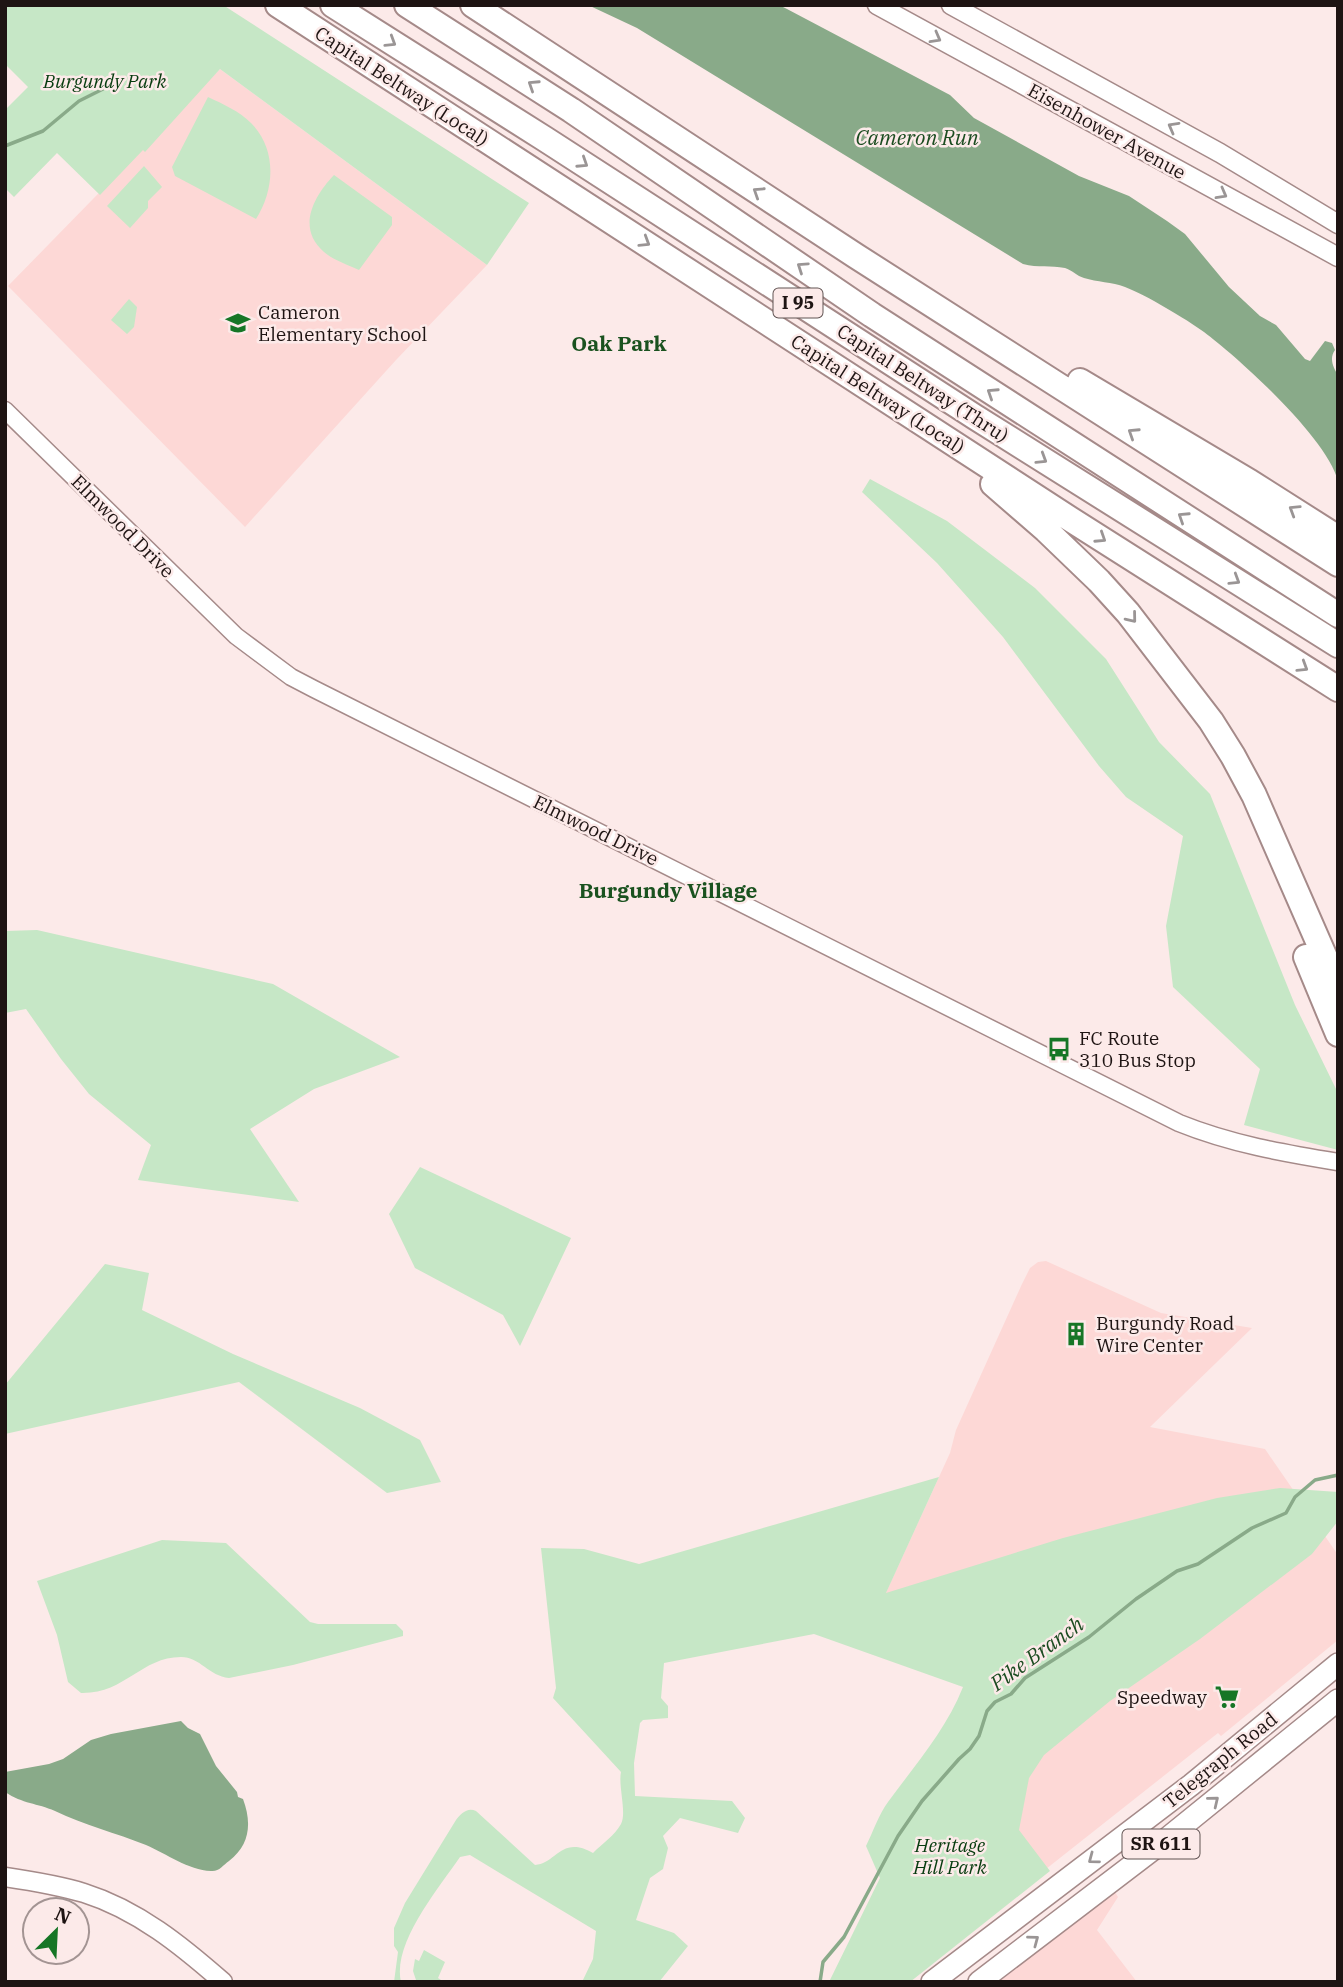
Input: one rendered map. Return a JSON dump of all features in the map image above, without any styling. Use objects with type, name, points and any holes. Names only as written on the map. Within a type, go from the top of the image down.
[{"type":"highway","name":"Capital Beltway (Local)","points":[[278,5],[1338,689]]},
{"type":"highway","name":"Capital Beltway (Thru)","points":[[333,5],[975,417],[1338,645]]},
{"type":"highway","name":"Capital Beltway (Thru)","points":[[407,5],[571,110],[872,315],[1338,615]]},
{"type":"highway","points":[[472,5],[856,256],[1338,564]]},
{"type":"highway","points":[[856,256],[1109,397],[1338,538]]},
{"type":"highway","points":[[900,408],[1011,499],[1072,554],[1128,613],[1211,720],[1254,795],[1328,986],[1338,1020]]},
{"type":"highway","points":[[1328,986],[1338,1034]]},
{"type":"main road","name":"Eisenhower Avenue","points":[[877,5],[1338,257]]},
{"type":"main road","name":"Eisenhower Avenue","points":[[951,5],[1220,153],[1338,224]]},
{"type":"main road","name":"Telegraph Road","points":[[932,1982],[1191,1785],[1338,1664]]},
{"type":"main road","name":"Telegraph Road","points":[[979,1982],[1164,1841],[1338,1700]]},
{"type":"main road","points":[[5,1877],[84,1893],[126,1910],[170,1937],[223,1982]]},
{"type":"street","name":"Elmwood Drive","points":[[5,410],[236,636],[303,683],[1157,1113],[1228,1141],[1338,1162]]},
{"type":"shaded area","name":"Cameron Elementary School","points":[[220,69],[487,265],[396,360],[245,527],[8,286]]},
{"type":"shaded area","points":[[1046,1261],[1161,1313],[1252,1328],[1150,1427],[1265,1449],[1338,1555],[1338,1640],[1221,1736],[1218,1733],[1046,1869],[1014,1828],[1034,1709],[861,1647],[950,1453],[956,1430],[1022,1284],[1030,1268],[1038,1262]]},
{"type":"shaded area","points":[[1115,1892],[1118,1897],[1097,1930],[1137,1982],[995,1982]]},
{"type":"green space","name":"Burgundy Park","points":[[5,5],[223,5],[529,203],[487,265],[220,69],[145,152],[143,150],[100,195],[57,153],[14,197],[5,188],[5,110],[28,87],[5,64]]},
{"type":"green space","points":[[208,97],[231,108],[251,123],[265,145],[269,157],[270,182],[256,219],[175,176],[172,167]]},
{"type":"green space","points":[[144,166],[162,187],[148,201],[148,208],[130,228],[107,206]]},
{"type":"green space","points":[[334,175],[392,217],[392,225],[359,270],[324,252],[311,233],[311,212],[320,193]]},
{"type":"green space","points":[[129,299],[137,307],[134,327],[127,334],[111,320]]},
{"type":"green space","points":[[870,479],[947,521],[1035,588],[1106,659],[1159,742],[1210,794],[1295,1005],[1337,1091],[1338,1150],[1244,1125],[1260,1069],[1173,987],[1166,926],[1183,836],[1126,797],[1099,766],[1003,637],[937,563],[862,492]]},
{"type":"green space","points":[[37,930],[273,984],[400,1057],[314,1089],[250,1129],[299,1202],[138,1180],[151,1145],[89,1094],[26,1009],[5,1013],[5,931]]},
{"type":"green space","points":[[420,1167],[571,1238],[520,1346],[503,1315],[415,1268],[389,1214]]},
{"type":"green space","points":[[105,1264],[149,1273],[142,1310],[233,1354],[360,1408],[420,1440],[441,1482],[387,1493],[239,1382],[5,1434],[5,1385]]},
{"type":"green space","name":"Heritage Hill Park","points":[[939,1477],[886,1593],[1063,1538],[1217,1498],[1280,1488],[1338,1492],[1338,1521],[1312,1554],[1200,1639],[1110,1701],[1044,1755],[1029,1778],[1019,1830],[1050,1871],[910,1982],[829,1982],[880,1878],[866,1846],[876,1823],[888,1802],[939,1733],[963,1687],[814,1634],[664,1663],[661,1698],[668,1706],[668,1718],[643,1720],[640,1723],[634,1763],[635,1796],[732,1801],[745,1818],[738,1833],[680,1818],[663,1836],[668,1848],[663,1869],[650,1878],[636,1920],[674,1933],[688,1946],[659,1982],[582,1982],[593,1959],[596,1931],[470,1855],[460,1857],[419,1916],[403,1950],[401,1982],[394,1982],[398,1952],[394,1946],[394,1928],[405,1903],[456,1820],[464,1812],[476,1811],[535,1865],[573,1847],[593,1853],[612,1836],[623,1819],[621,1772],[553,1698],[556,1688],[541,1548],[584,1549],[639,1564]]},
{"type":"green space","points":[[162,1540],[226,1543],[310,1622],[396,1624],[403,1631],[403,1636],[293,1665],[229,1678],[222,1677],[188,1658],[167,1659],[110,1688],[81,1693],[68,1682],[57,1635],[37,1581]]},
{"type":"green space","points":[[424,1950],[445,1962],[438,1978],[444,1982],[416,1980],[413,1971],[415,1959],[419,1961]]},
{"type":"water","name":"Cameron Run","points":[[588,5],[779,5],[950,95],[974,118],[1079,176],[1129,196],[1185,234],[1229,287],[1260,316],[1276,325],[1305,359],[1310,361],[1325,341],[1332,343],[1335,350],[1332,363],[1338,375],[1338,481],[1331,463],[1300,422],[1220,344],[1187,321],[1125,287],[1084,278],[1065,268],[1023,264],[637,28]]},
{"type":"water","points":[[181,1721],[200,1734],[216,1766],[238,1797],[243,1799],[246,1808],[248,1825],[245,1841],[236,1855],[221,1868],[211,1871],[194,1868],[146,1845],[5,1792],[5,1772],[63,1759],[91,1740],[111,1734]]},
{"type":"waterway","points":[[5,146],[43,131],[79,101],[103,89]]},
{"type":"waterway","name":"Pike Branch","points":[[820,1982],[823,1962],[844,1937],[898,1836],[922,1801],[970,1749],[979,1736],[987,1711],[995,1702],[1011,1694],[1025,1678],[1089,1637],[1136,1599],[1177,1571],[1198,1564],[1252,1528],[1286,1513],[1295,1497],[1315,1480],[1338,1475]]},
{"type":"place","name":"Cameron Elementary School","points":[[238,323]]},
{"type":"place","name":"FC Route 310 Bus Stop","points":[[1059,1049]]},
{"type":"place","name":"Burgundy Road Wire Center","points":[[1076,1334]]},
{"type":"place","name":"Speedway","points":[[1227,1697]]},
{"type":"district","name":"Oak Park","points":[[619,344]]},
{"type":"district","name":"Burgundy Village","points":[[668,891]]}]
